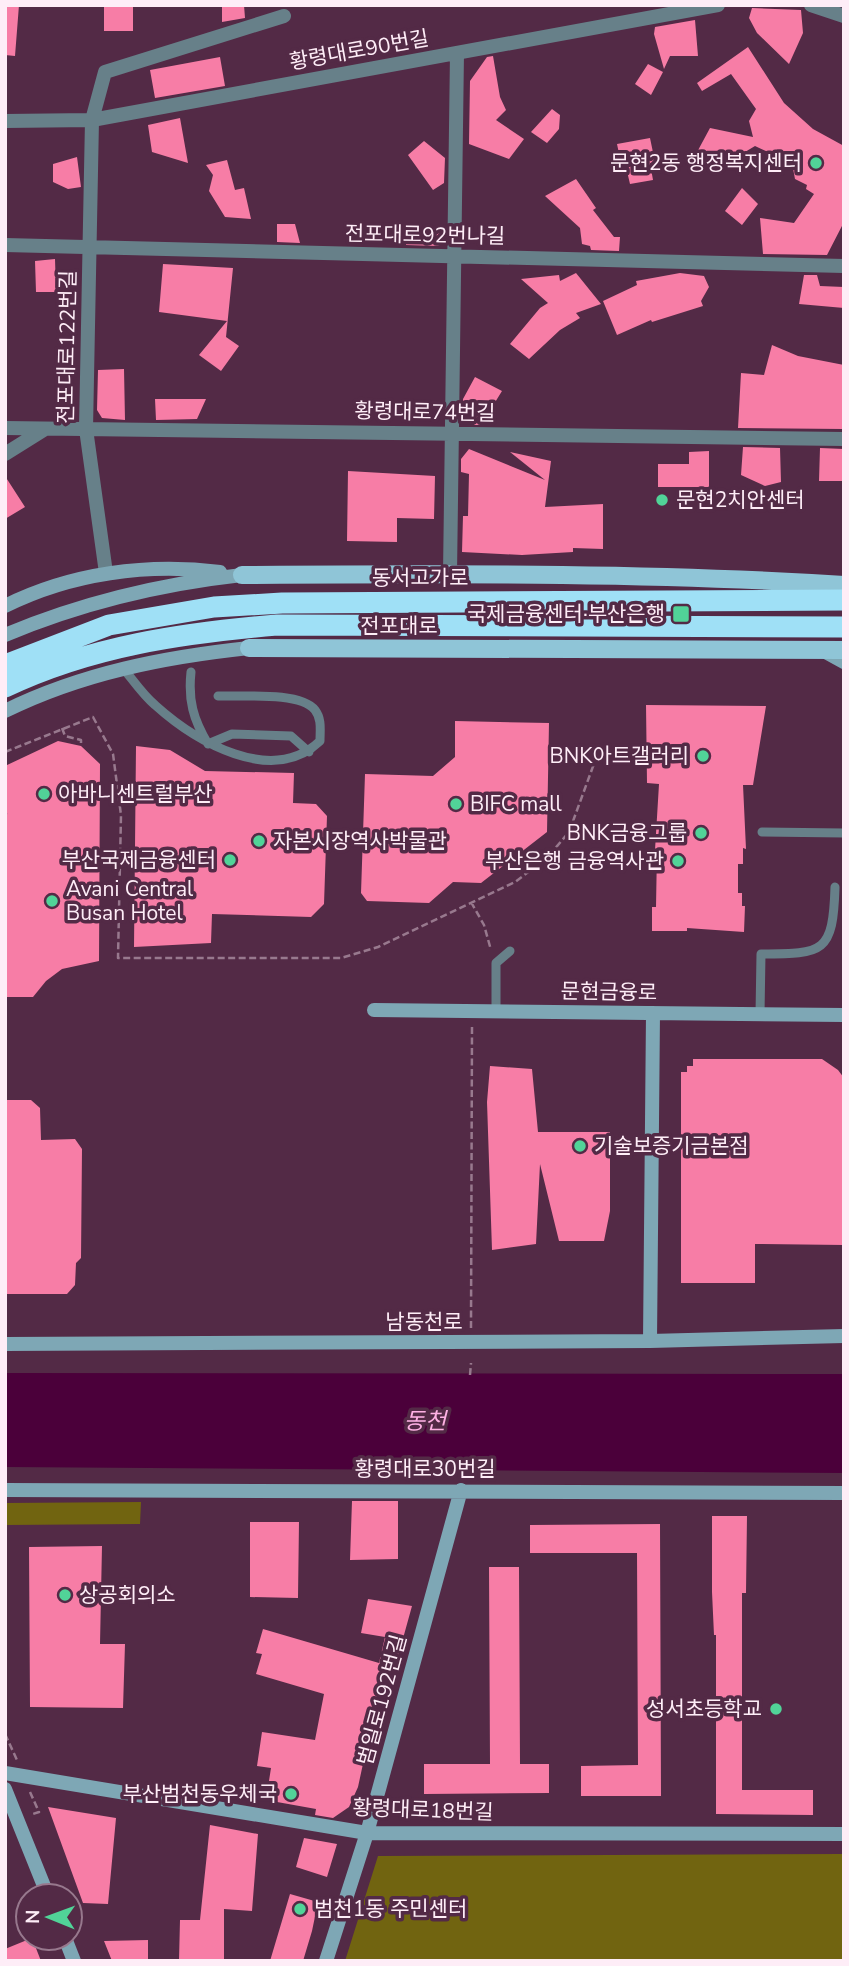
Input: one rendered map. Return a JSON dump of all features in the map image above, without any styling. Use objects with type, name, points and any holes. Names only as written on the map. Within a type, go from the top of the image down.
[{"type":"highway","name":"동서고가로","points":[[5,665],[109,625],[214,607],[282,603],[844,600]]},
{"type":"highway","points":[[5,687],[110,648],[195,632],[276,625],[844,626]]},
{"type":"main road","points":[[242,575],[450,574],[756,579],[844,585]]},
{"type":"main road","points":[[739,650],[772,627],[773,596],[756,579]]},
{"type":"main road","name":"전포대로","points":[[249,648],[844,650]]},
{"type":"street","name":"황령대로90번길","points":[[5,121],[92,120],[718,5]]},
{"type":"street","points":[[811,5],[844,16]]},
{"type":"street","name":"전포대로122번길","points":[[106,573],[86,429],[92,120],[104,72],[284,16]]},
{"type":"street","points":[[450,574],[457,53]]},
{"type":"street","name":"전포대로92번나길","points":[[5,246],[844,266]]},
{"type":"street","name":"황령대로74번길","points":[[5,428],[844,439]]},
{"type":"street","points":[[5,454],[47,429]]},
{"type":"street","points":[[5,606],[52,586],[106,573],[201,570],[242,575]]},
{"type":"street","points":[[5,635],[47,617],[141,592],[183,582],[242,575]]},
{"type":"street","name":"전포대로","points":[[5,710],[31,698],[122,668],[190,654],[249,648]]},
{"type":"street","points":[[824,651],[844,662]]},
{"type":"street","name":"문현금융로","points":[[373,1010],[844,1014]]},
{"type":"street","points":[[650,1341],[653,1013]]},
{"type":"street","name":"남동천로","points":[[5,1344],[650,1341],[844,1336]]},
{"type":"street","name":"황령대로30번길","points":[[5,1490],[844,1493]]},
{"type":"street","name":"범일로192번길","points":[[326,1961],[367,1833],[461,1490]]},
{"type":"street","name":"황령대로18번길","points":[[5,1773],[367,1833],[844,1834]]},
{"type":"street","points":[[5,1789],[42,1882]]},
{"type":"lane","points":[[122,668],[154,705],[208,744],[242,757],[288,759],[309,752],[320,741],[321,724],[316,711],[306,702],[291,698],[219,696]]},
{"type":"lane","points":[[191,671],[188,696],[195,723],[208,744]]},
{"type":"lane","points":[[208,744],[232,734],[290,736],[309,752]]},
{"type":"lane","points":[[762,832],[844,833]]},
{"type":"lane","points":[[761,1014],[761,954],[802,954],[815,951],[828,940],[834,923],[835,887]]},
{"type":"lane","points":[[496,1011],[496,963],[510,951]]},
{"type":"path","points":[[5,752],[93,717],[113,754],[121,815],[118,958],[341,958],[378,947],[514,882],[547,858],[569,832],[595,761]]},
{"type":"path","points":[[62,728],[65,736],[82,740],[81,746]]},
{"type":"path","points":[[471,902],[484,925],[496,963]]},
{"type":"path","points":[[471,1342],[472,1011]]},
{"type":"path","points":[[470,1375],[471,1363]]},
{"type":"shaded area","points":[[141,1502],[140,1524],[5,1525],[5,1503]]},
{"type":"shaded area","points":[[844,1854],[844,1961],[345,1961],[378,1856]]},
{"type":"water","name":"동천","points":[[5,1373],[844,1374],[844,1473],[5,1467]]},
{"type":"building","points":[[5,5],[19,5],[15,56],[5,55]]},
{"type":"building","points":[[104,5],[133,5],[133,31],[104,31]]},
{"type":"building","points":[[222,5],[244,5],[245,18],[222,22]]},
{"type":"building","points":[[752,8],[801,10],[803,33],[789,64],[757,33],[749,18]]},
{"type":"building","points":[[695,20],[698,56],[670,56],[664,69],[654,34],[655,27]]},
{"type":"building","points":[[748,47],[784,103],[813,129],[844,146],[844,222],[827,255],[763,254],[760,218],[794,223],[814,194],[806,189],[807,185],[795,179],[792,163],[755,146],[740,155],[696,154],[710,128],[753,137],[749,121],[756,109],[731,74],[702,91],[697,83]]},
{"type":"building","points":[[493,56],[500,97],[506,110],[496,120],[524,139],[509,159],[469,144],[470,81],[487,57]]},
{"type":"building","points":[[220,57],[225,86],[155,98],[150,70]]},
{"type":"building","points":[[648,64],[663,72],[651,95],[635,84]]},
{"type":"building","points":[[552,109],[560,115],[559,129],[547,143],[531,132]]},
{"type":"building","points":[[180,118],[188,163],[152,152],[148,125]]},
{"type":"building","points":[[650,138],[655,162],[650,163],[653,180],[630,184],[626,167],[622,168],[617,144]]},
{"type":"building","points":[[424,141],[445,158],[444,183],[433,190],[408,155]]},
{"type":"building","points":[[77,157],[81,187],[68,189],[53,182],[53,164]]},
{"type":"building","points":[[227,160],[235,190],[244,188],[251,219],[225,217],[209,191],[213,175],[206,165]]},
{"type":"building","points":[[576,179],[596,208],[593,210],[614,237],[620,237],[619,251],[591,250],[590,246],[582,244],[580,228],[545,196]]},
{"type":"building","points":[[742,188],[758,204],[742,225],[725,211]]},
{"type":"building","points":[[277,224],[295,224],[300,243],[277,242]]},
{"type":"building","points":[[443,232],[442,244],[438,246],[406,245],[406,237]]},
{"type":"building","points":[[55,259],[56,292],[36,292],[35,261]]},
{"type":"building","points":[[163,264],[233,268],[226,337],[239,346],[221,371],[199,355],[227,321],[159,312]]},
{"type":"building","points":[[576,273],[601,304],[576,313],[580,318],[560,330],[529,359],[510,344],[540,308],[548,303],[521,279],[559,275],[560,281]]},
{"type":"building","points":[[680,273],[704,276],[709,287],[701,301],[703,306],[652,322],[651,320],[617,335],[603,301],[637,285],[636,281]]},
{"type":"building","points":[[804,275],[817,275],[820,286],[844,287],[844,308],[799,304]]},
{"type":"building","points":[[772,345],[798,356],[844,365],[844,429],[738,428],[741,373],[764,375]]},
{"type":"building","points":[[124,369],[125,420],[102,418],[97,410],[98,370]]},
{"type":"building","points":[[475,377],[502,391],[481,425],[475,425],[462,414],[463,399]]},
{"type":"building","points":[[155,399],[206,399],[197,419],[156,420]]},
{"type":"building","points":[[743,447],[780,448],[781,482],[765,486],[741,475]]},
{"type":"building","points":[[820,448],[844,449],[844,481],[819,481]]},
{"type":"building","points":[[469,449],[545,480],[510,452],[551,461],[545,507],[603,504],[603,549],[573,548],[573,552],[522,555],[462,552],[463,516],[468,516],[469,474],[461,472],[461,459]]},
{"type":"building","points":[[709,451],[709,487],[658,487],[658,464],[689,464],[689,452]]},
{"type":"building","points":[[348,471],[435,476],[434,519],[397,518],[397,542],[347,541]]},
{"type":"building","points":[[5,476],[25,507],[5,519]]},
{"type":"building","name":"BNK금융그룹","points":[[646,705],[766,706],[753,785],[743,785],[746,849],[743,848],[743,864],[738,864],[738,893],[742,893],[742,906],[745,906],[744,932],[687,928],[687,931],[652,931],[652,907],[656,907],[655,850],[659,784],[647,783]]},
{"type":"building","name":"BIFC mall","points":[[455,721],[549,723],[547,832],[481,883],[453,882],[429,903],[367,901],[361,893],[365,774],[433,776],[455,757]]},
{"type":"building","name":"Avani Central Busan Hotel","points":[[58,741],[81,746],[100,764],[99,961],[62,969],[46,981],[33,997],[5,997],[5,766]]},
{"type":"building","name":"부산국제금융센터","points":[[136,746],[170,750],[205,771],[294,773],[293,803],[316,804],[327,816],[324,904],[311,917],[212,914],[211,943],[134,947]]},
{"type":"building","points":[[693,1059],[822,1059],[838,1070],[844,1078],[844,1245],[755,1244],[755,1283],[681,1283],[681,1072],[687,1072],[687,1066],[693,1066]]},
{"type":"building","name":"기술보증기금본점","points":[[490,1066],[532,1069],[538,1132],[610,1132],[610,1211],[604,1241],[559,1241],[540,1164],[536,1244],[492,1250],[487,1102]]},
{"type":"building","points":[[5,1100],[31,1100],[40,1108],[41,1140],[75,1139],[82,1149],[81,1258],[76,1263],[75,1285],[67,1294],[5,1294]]},
{"type":"building","points":[[352,1501],[398,1501],[398,1559],[350,1560]]},
{"type":"building","points":[[712,1516],[747,1516],[746,1593],[742,1593],[742,1790],[813,1790],[813,1815],[716,1814],[716,1635],[712,1592]]},
{"type":"building","points":[[250,1522],[299,1522],[298,1598],[250,1597]]},
{"type":"building","points":[[660,1524],[661,1796],[581,1796],[581,1766],[638,1765],[637,1553],[530,1553],[530,1525]]},
{"type":"building","name":"상공회의소","points":[[102,1546],[100,1644],[125,1644],[123,1708],[30,1707],[29,1547]]},
{"type":"building","points":[[489,1567],[519,1567],[520,1764],[549,1764],[549,1793],[424,1794],[424,1764],[490,1764]]},
{"type":"building","points":[[368,1599],[412,1606],[394,1671],[387,1670],[375,1708],[358,1787],[349,1807],[333,1818],[315,1815],[316,1809],[266,1800],[271,1768],[257,1766],[262,1732],[315,1740],[324,1694],[256,1674],[262,1654],[256,1653],[263,1629],[379,1663],[385,1637],[361,1633]]},
{"type":"building","points":[[48,1807],[116,1818],[108,1904],[84,1903],[84,1882],[75,1882]]},
{"type":"building","points":[[210,1825],[258,1834],[252,1911],[224,1909],[224,1961],[179,1961],[180,1920],[200,1920]]},
{"type":"building","points":[[304,1838],[337,1844],[327,1877],[296,1867]]},
{"type":"building","points":[[290,1894],[318,1902],[312,1931],[303,1961],[270,1961]]},
{"type":"building","points":[[148,1940],[148,1961],[112,1961],[104,1941]]},
{"type":"building","points":[[14,1945],[14,1952],[37,1952],[41,1961],[5,1961],[5,1949]]},
{"type":"place","name":"문현2동 행정복지센터","points":[[816,163]]},
{"type":"place","name":"문현2치안센터","points":[[662,500]]},
{"type":"place","name":"국제금융센터·부산은행","points":[[681,614]]},
{"type":"place","name":"BNK아트갤러리","points":[[703,756]]},
{"type":"place","name":"아바니센트럴부산","points":[[44,794]]},
{"type":"place","name":"BIFC mall","points":[[456,804]]},
{"type":"place","name":"BNK금융그룹","points":[[701,833]]},
{"type":"place","name":"자본시장역사박물관","points":[[259,841]]},
{"type":"place","name":"부산국제금융센터","points":[[230,860]]},
{"type":"place","name":"부산은행 금융역사관","points":[[678,861]]},
{"type":"place","name":"Avani Central Busan Hotel","points":[[52,901]]},
{"type":"place","name":"기술보증기금본점","points":[[580,1146]]},
{"type":"place","name":"상공회의소","points":[[65,1595]]},
{"type":"place","name":"성서초등학교","points":[[776,1709]]},
{"type":"place","name":"부산범천동우체국","points":[[291,1794]]},
{"type":"place","name":"범천1동 주민센터","points":[[300,1909]]}]
